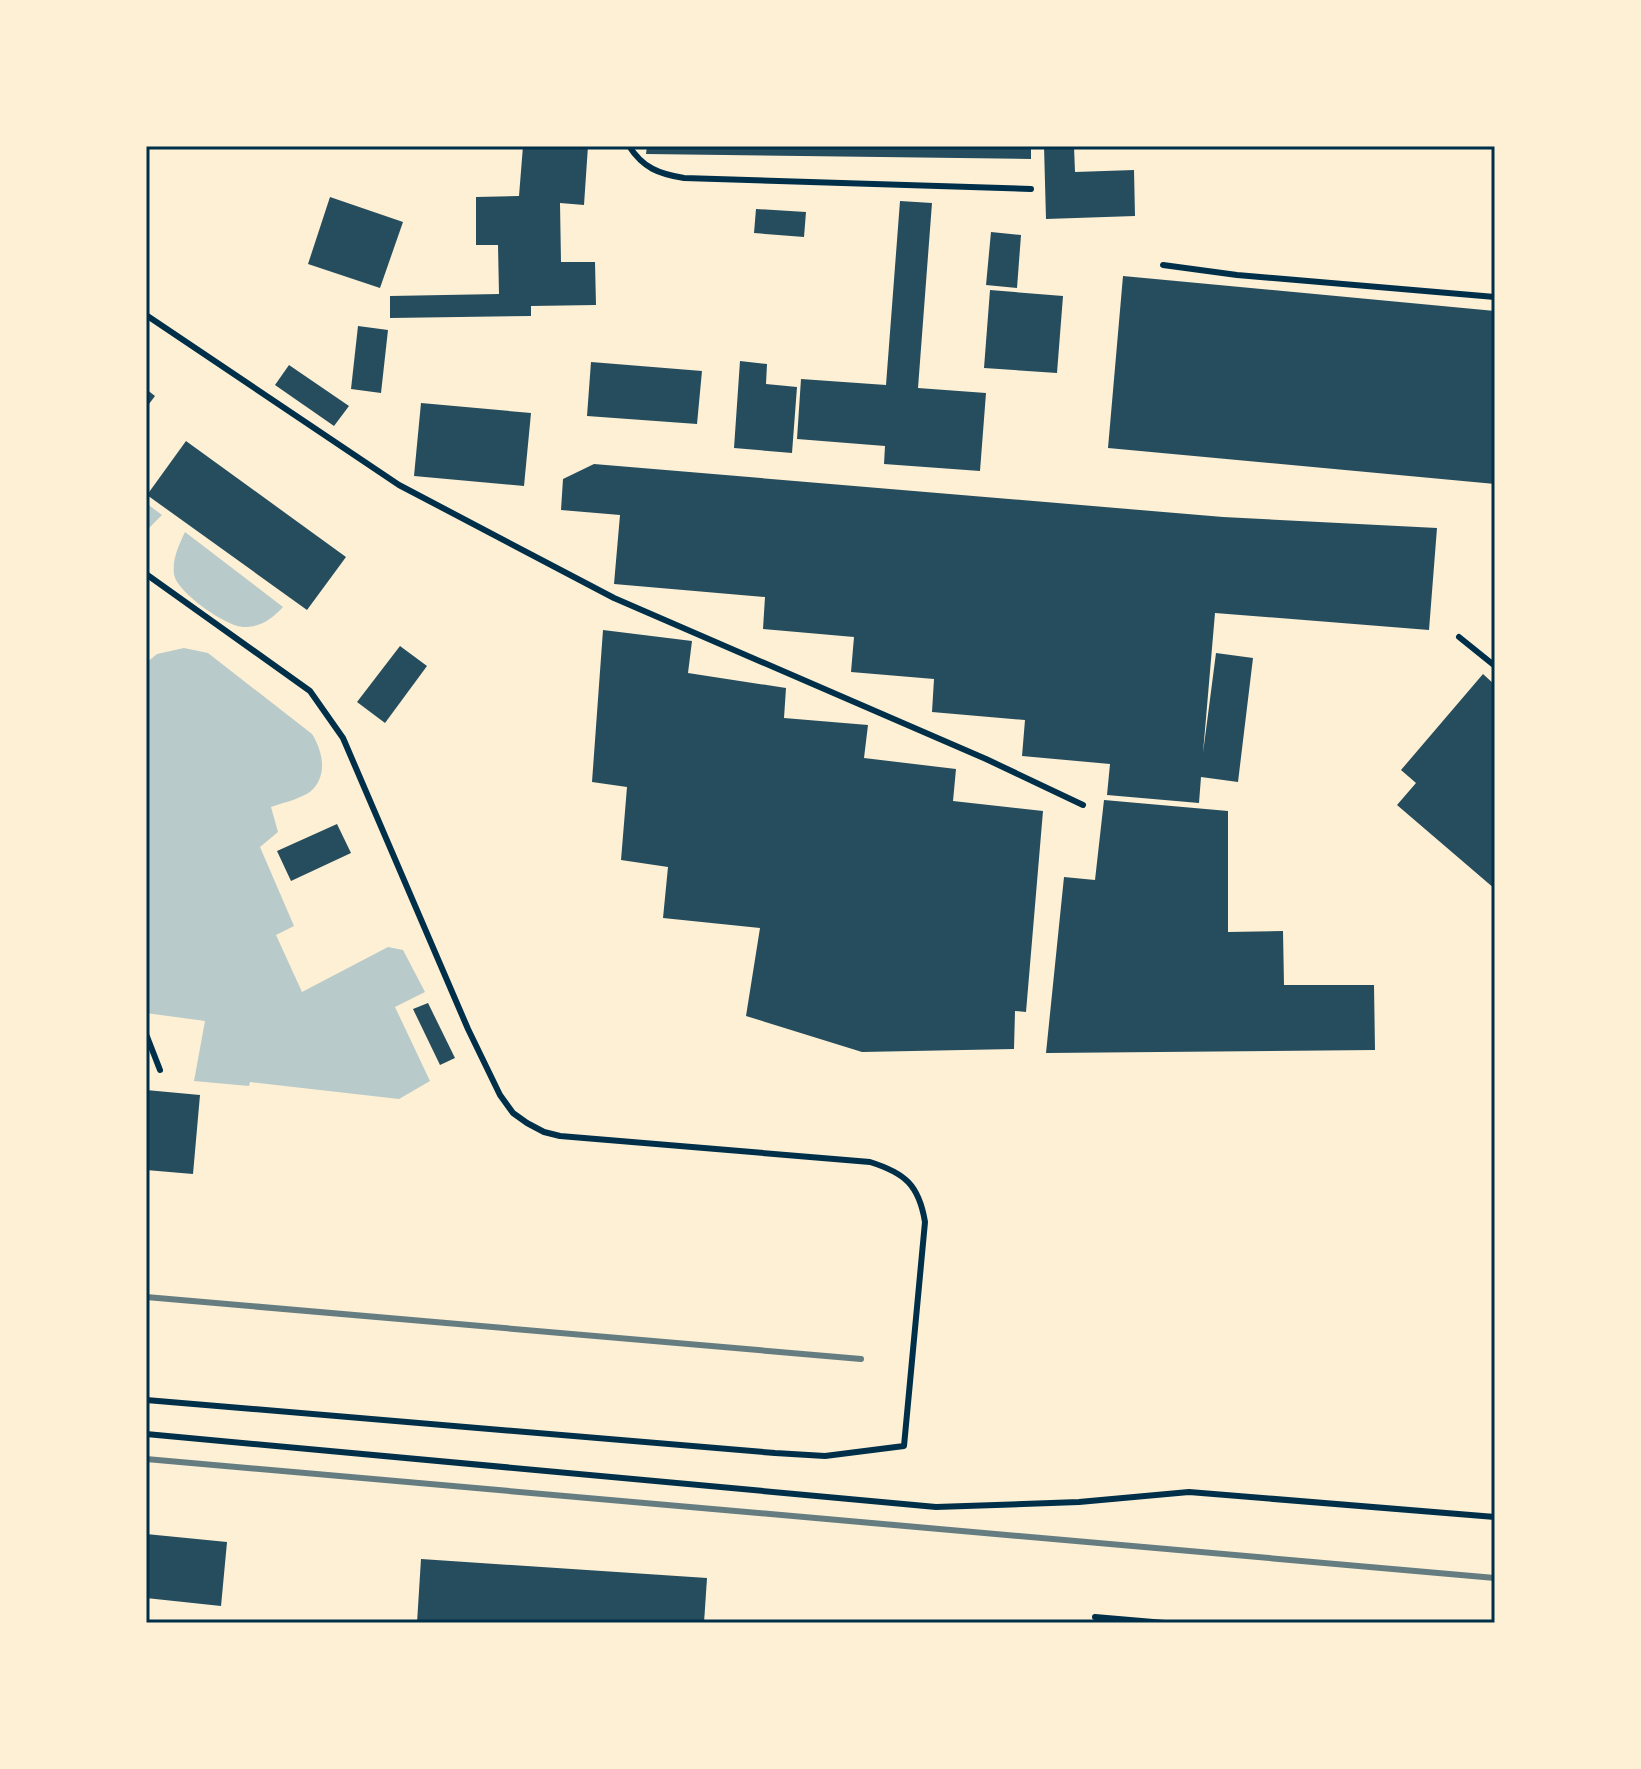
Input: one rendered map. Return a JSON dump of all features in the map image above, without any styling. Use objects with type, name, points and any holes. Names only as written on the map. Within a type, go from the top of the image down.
[{"type":"lane","points":[[629,146],[644,166],[662,175],[684,178],[1031,189]]},
{"type":"lane","points":[[1163,265],[1252,276],[1495,297]]},
{"type":"lane","points":[[146,315],[399,485],[587,584],[986,759],[1083,805]]},
{"type":"lane","points":[[146,574],[310,691],[343,738],[468,1029],[500,1095],[513,1113],[544,1132],[560,1136],[870,1162],[891,1169],[909,1181],[921,1200],[925,1222],[904,1446],[825,1456],[146,1400]]},
{"type":"lane","points":[[1459,637],[1495,666]]},
{"type":"lane","points":[[146,1034],[160,1070]]},
{"type":"lane","points":[[146,1434],[936,1507],[1079,1502],[1189,1492],[1495,1517]]},
{"type":"lane","points":[[1095,1617],[1165,1623]]},
{"type":"shaded area","points":[[146,503],[162,515],[146,531]]},
{"type":"shaded area","points":[[185,532],[283,607],[266,621],[245,627],[227,622],[204,608],[184,590],[174,574],[175,558]]},
{"type":"shaded area","points":[[184,648],[208,653],[316,740],[322,762],[318,783],[305,795],[271,807],[278,832],[260,847],[294,926],[276,935],[302,992],[388,947],[403,950],[425,992],[395,1007],[430,1081],[399,1099],[250,1082],[249,1086],[194,1081],[205,1021],[146,1013],[146,663],[157,654]]},
{"type":"building","points":[[523,146],[588,146],[584,205],[560,203],[561,262],[595,262],[596,305],[531,306],[531,316],[390,318],[390,296],[499,294],[498,245],[476,245],[476,197],[519,196]]},
{"type":"building","points":[[647,146],[1031,146],[1031,159],[646,154]]},
{"type":"building","points":[[1044,146],[1074,146],[1075,172],[1134,170],[1135,216],[1046,219]]},
{"type":"building","points":[[330,197],[403,222],[380,288],[308,264]]},
{"type":"building","points":[[900,201],[932,203],[918,388],[986,393],[980,471],[884,464],[885,446],[797,439],[801,379],[886,385]]},
{"type":"building","points":[[756,209],[806,212],[804,237],[754,233]]},
{"type":"building","points":[[991,232],[1021,235],[1017,288],[986,285]]},
{"type":"building","points":[[1123,276],[1495,311],[1495,484],[1108,448]]},
{"type":"building","points":[[990,290],[1063,296],[1057,373],[984,368]]},
{"type":"building","points":[[358,326],[388,330],[381,393],[351,389]]},
{"type":"building","points":[[740,361],[767,364],[766,384],[797,387],[792,453],[734,448]]},
{"type":"building","points":[[591,362],[702,371],[697,424],[587,416]]},
{"type":"building","points":[[289,365],[349,406],[334,426],[275,385]]},
{"type":"building","points":[[146,389],[155,396],[146,408]]},
{"type":"building","points":[[421,403],[531,413],[524,486],[414,476]]},
{"type":"building","points":[[186,441],[346,557],[307,610],[147,495]]},
{"type":"building","points":[[594,464],[1223,517],[1437,528],[1429,630],[1215,613],[1203,753],[1216,653],[1253,658],[1238,782],[1201,777],[1199,803],[1107,795],[1110,764],[1022,756],[1025,720],[932,712],[934,679],[851,672],[854,637],[763,629],[765,597],[614,584],[620,515],[561,510],[563,479]]},
{"type":"building","points":[[603,630],[692,641],[688,673],[786,688],[784,718],[868,725],[864,758],[956,769],[953,801],[1043,811],[1026,1012],[1015,1011],[1014,1049],[862,1052],[746,1016],[760,928],[663,918],[668,867],[621,860],[627,787],[592,782]]},
{"type":"building","points":[[400,646],[427,666],[385,723],[357,702]]},
{"type":"building","points":[[1483,674],[1495,685],[1495,889],[1397,805],[1416,783],[1401,770]]},
{"type":"building","points":[[1104,800],[1228,811],[1228,932],[1283,931],[1284,985],[1374,985],[1375,1050],[1046,1053],[1064,877],[1095,880]]},
{"type":"building","points":[[337,824],[351,853],[291,881],[277,851]]},
{"type":"building","points":[[428,1003],[455,1058],[440,1065],[413,1009]]},
{"type":"building","points":[[146,1090],[200,1095],[193,1174],[146,1170]]},
{"type":"building","points":[[146,1534],[227,1542],[221,1606],[146,1598]]},
{"type":"building","points":[[421,1559],[707,1578],[704,1623],[417,1623]]},
{"type":"railway","points":[[146,1297],[861,1359]]},
{"type":"railway","points":[[146,1459],[1495,1578]]}]
